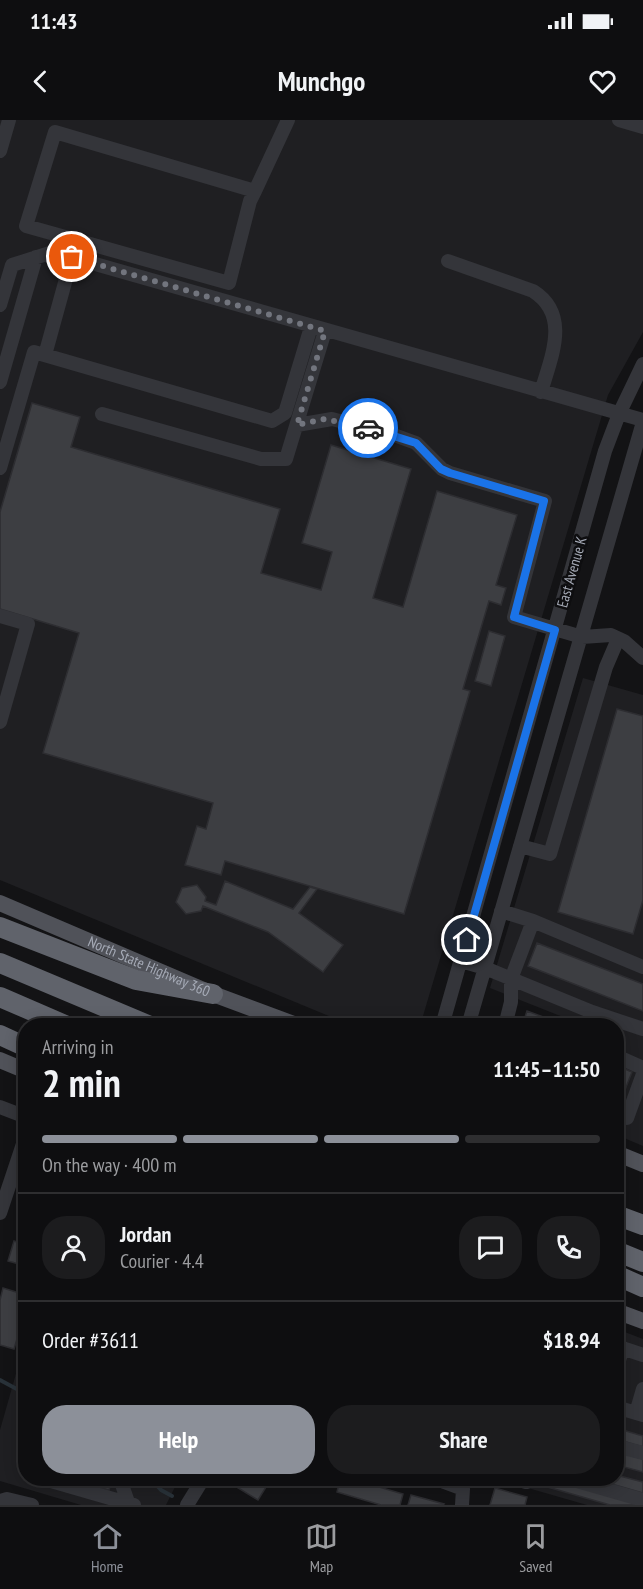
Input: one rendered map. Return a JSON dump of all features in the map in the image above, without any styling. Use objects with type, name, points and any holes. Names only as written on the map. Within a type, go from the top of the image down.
[{"type":"highway","points":[[0,927],[136,980],[213,994]]},
{"type":"highway","points":[[0,963],[131,1018]]},
{"type":"highway","points":[[0,997],[49,1018]]},
{"type":"highway","points":[[0,1035],[18,1043]]},
{"type":"highway","points":[[624,1218],[643,1225]]},
{"type":"highway","points":[[624,1254],[643,1262]]},
{"type":"highway","points":[[624,1279],[643,1287]]},
{"type":"main road","name":"North State Highway 360","points":[[0,903],[213,994],[278,1018]]},
{"type":"main road","points":[[0,1060],[18,1068]]},
{"type":"main road","points":[[624,1155],[642,1161]]},
{"type":"main road","points":[[624,1314],[643,1321]]},
{"type":"street","points":[[0,151],[9,120]]},
{"type":"street","points":[[255,191],[55,132],[26,226],[229,283],[255,191],[288,120]]},
{"type":"street","points":[[619,120],[643,128]]},
{"type":"street","points":[[45,355],[74,239]]},
{"type":"street","points":[[0,304],[12,266],[53,252],[643,421]]},
{"type":"street","points":[[0,382],[36,257]]},
{"type":"street","points":[[448,261],[533,291],[543,297],[552,310],[557,326],[555,345],[541,392]]},
{"type":"street","points":[[0,468],[34,352],[272,422],[285,413],[318,329]]},
{"type":"street","points":[[102,414],[261,459],[286,459],[297,425],[318,329]]},
{"type":"street","name":"East Avenue K","points":[[444,1018],[605,451],[619,414],[643,364]]},
{"type":"street","points":[[297,425],[332,419],[394,435],[416,443],[441,469],[450,473],[544,501],[514,617],[582,637],[611,635],[643,658]]},
{"type":"street","name":"East Avenue K","points":[[470,1018],[643,421]]},
{"type":"street","points":[[0,616],[28,624],[0,722]]},
{"type":"street","points":[[520,846],[550,854],[606,667],[618,639]]},
{"type":"street","points":[[501,911],[533,921],[643,967]]},
{"type":"street","points":[[507,1018],[511,1002],[511,979],[533,921]]},
{"type":"street","points":[[461,961],[485,968],[610,1018]]},
{"type":"street","points":[[590,1018],[592,1012]]},
{"type":"street","points":[[624,1023],[643,1029]]},
{"type":"street","points":[[624,1060],[643,1068]]},
{"type":"street","points":[[624,1117],[627,1118],[643,1074]]},
{"type":"street","points":[[0,1107],[18,1114]]},
{"type":"street","points":[[0,1213],[18,1159]]},
{"type":"street","points":[[624,1348],[643,1355]]},
{"type":"street","points":[[624,1409],[639,1414],[643,1389]]},
{"type":"street","points":[[624,1448],[643,1453]]},
{"type":"street","points":[[68,1486],[131,1504]]},
{"type":"street","points":[[123,1486],[131,1504]]},
{"type":"street","points":[[187,1505],[199,1486]]},
{"type":"street","points":[[455,1486],[463,1489],[462,1505]]},
{"type":"street","points":[[594,1486],[643,1500]]},
{"type":"street","points":[[0,1501],[7,1499],[32,1505]]},
{"type":"shaded area","points":[[0,120],[643,120],[643,332],[608,395],[422,1018],[334,1018],[0,880]]},
{"type":"shaded area","points":[[583,678],[643,695],[643,1146],[624,1138],[624,1018],[565,1018],[490,988]]},
{"type":"shaded area","points":[[624,1332],[643,1339],[643,1505],[587,1505],[521,1486],[624,1486]]},
{"type":"shaded area","points":[[18,1367],[18,1486],[176,1486],[166,1505],[81,1505],[0,1481],[0,1430]]},
{"type":"building","points":[[32,403],[80,417],[71,447],[280,509],[261,573],[321,590],[332,552],[302,543],[331,445],[411,469],[373,598],[403,607],[437,491],[517,515],[496,585],[506,588],[501,605],[489,601],[463,689],[470,691],[404,914],[225,861],[221,875],[185,865],[197,826],[206,829],[213,803],[43,753],[79,633],[0,609],[0,512]]},
{"type":"building","points":[[489,631],[505,636],[491,686],[475,681]]},
{"type":"building","points":[[617,709],[643,716],[643,900],[633,934],[558,912]]},
{"type":"building","points":[[225,881],[293,909],[310,887],[317,889],[299,913],[343,945],[323,972],[268,932],[203,906],[201,911],[186,914],[176,902],[182,888],[197,885],[206,897],[205,901],[216,905]]},
{"type":"building","points":[[537,943],[643,984],[643,1011],[528,966]]},
{"type":"building","points":[[527,1011],[546,1018],[525,1018]]},
{"type":"building","points":[[624,1068],[632,1072],[624,1092]]},
{"type":"building","points":[[14,1241],[18,1242],[18,1264],[8,1261]]},
{"type":"building","points":[[3,1288],[18,1293],[18,1336],[14,1349],[0,1345],[0,1300]]},
{"type":"building","points":[[624,1430],[643,1436],[643,1447],[624,1441]]},
{"type":"building","points":[[624,1453],[643,1459],[643,1472],[624,1467]]},
{"type":"building","points":[[624,1477],[643,1482],[643,1493],[618,1486],[624,1486]]},
{"type":"building","points":[[95,1486],[110,1486],[109,1490]]},
{"type":"building","points":[[235,1486],[267,1486],[258,1500]]},
{"type":"building","points":[[338,1486],[376,1486],[403,1494],[400,1505],[381,1505],[337,1492]]},
{"type":"building","points":[[544,1486],[580,1486],[643,1505],[610,1505]]},
{"type":"building","points":[[495,1488],[527,1497],[525,1505],[490,1505]]},
{"type":"building","points":[[411,1495],[444,1504],[408,1505]]},
{"type":"waterway","points":[[0,1380],[18,1390]]},
{"type":"waterway","points":[[157,1486],[172,1496]]},
{"type":"way so far","points":[[72,257],[325,331],[297,425],[332,419],[368,428]]},
{"type":"route","points":[[368,428],[416,443],[441,469],[450,473],[544,501],[514,617],[555,630],[467,940]]}]
